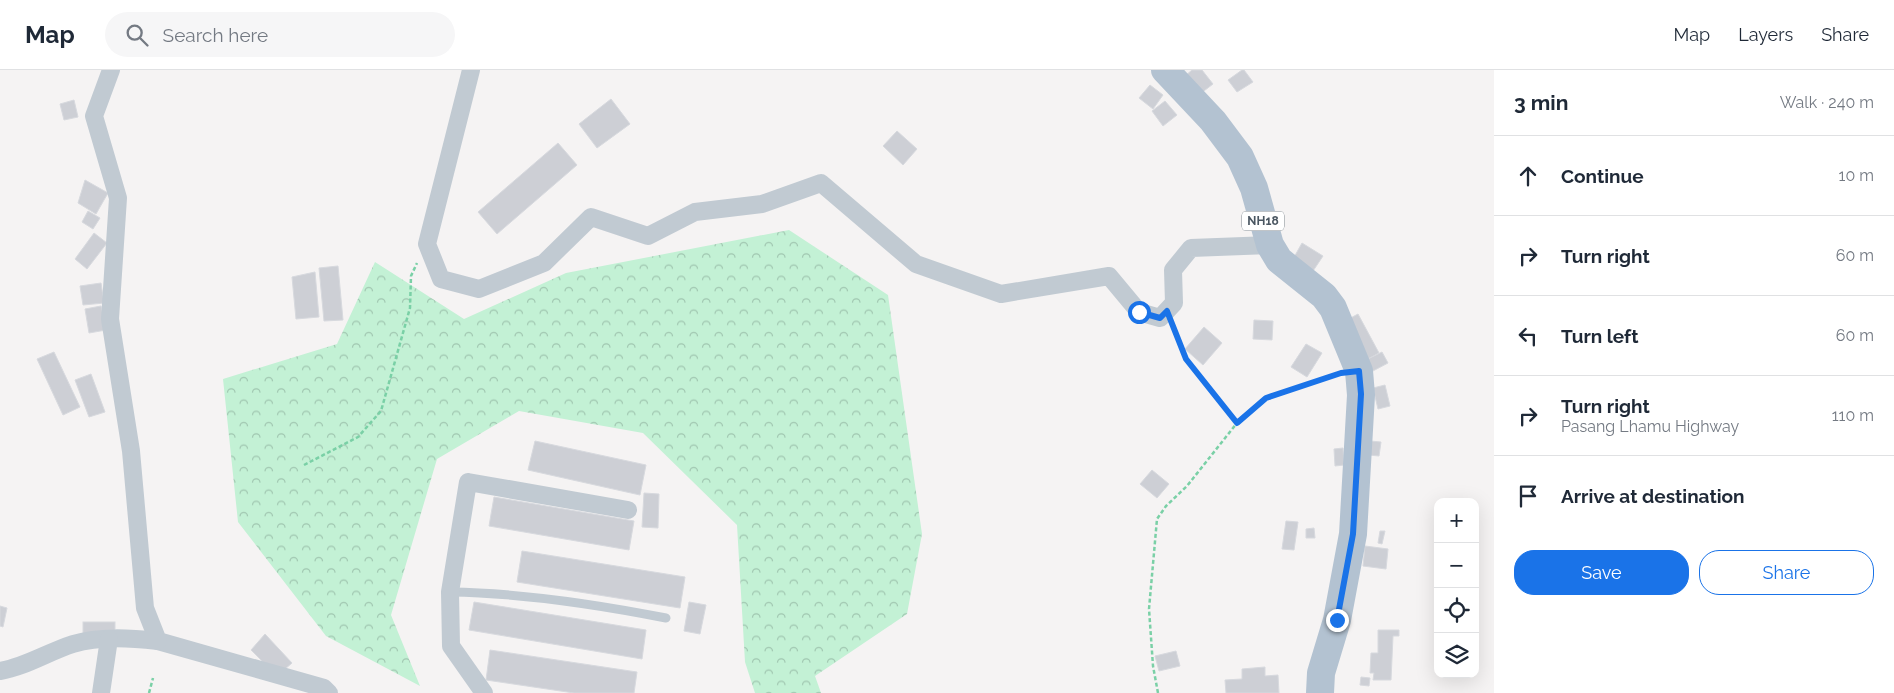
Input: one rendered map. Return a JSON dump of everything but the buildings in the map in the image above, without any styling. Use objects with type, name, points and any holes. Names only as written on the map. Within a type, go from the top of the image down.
[{"type":"main road","name":"NH18","points":[[1165,70],[1214,121],[1240,157],[1254,188],[1270,245],[1279,260],[1324,296],[1333,308],[1359,371],[1361,394],[1353,534],[1337,620],[1321,673],[1320,693]]},
{"type":"street","points":[[111,70],[94,116],[118,198],[110,319],[131,451],[145,608],[158,641]]},
{"type":"street","points":[[471,70],[427,244],[441,279],[479,289],[544,263],[591,217],[648,236],[695,212],[762,204],[821,183],[916,264],[1001,294],[1109,276],[1139,312],[1160,318],[1174,303],[1173,270],[1190,248],[1270,245]]},
{"type":"street","points":[[484,693],[451,646],[450,592],[468,482],[628,510]]},
{"type":"street","points":[[0,671],[12,669],[74,644],[134,638],[158,641],[324,688],[329,693]]},
{"type":"street","points":[[102,693],[109,639]]},
{"type":"lane","points":[[450,592],[493,592],[666,618]]},
{"type":"path","points":[[304,465],[358,437],[381,411],[410,308],[411,276],[418,260]]},
{"type":"path","points":[[1167,311],[1186,359],[1237,423]]},
{"type":"path","points":[[1158,693],[1152,666],[1149,609],[1157,519],[1237,423],[1266,398],[1341,373],[1359,371]]},
{"type":"path","points":[[148,693],[153,678]]},
{"type":"green space","points":[[789,230],[888,295],[922,534],[907,614],[815,676],[821,693],[755,693],[745,662],[737,525],[643,433],[519,411],[437,459],[391,615],[420,686],[326,636],[238,522],[223,379],[337,344],[375,262],[464,319],[566,273]]},
{"type":"route","points":[[1139,312],[1160,318],[1167,311],[1186,359],[1237,423],[1266,398],[1341,373],[1359,371],[1361,394],[1353,534],[1337,620]]}]
